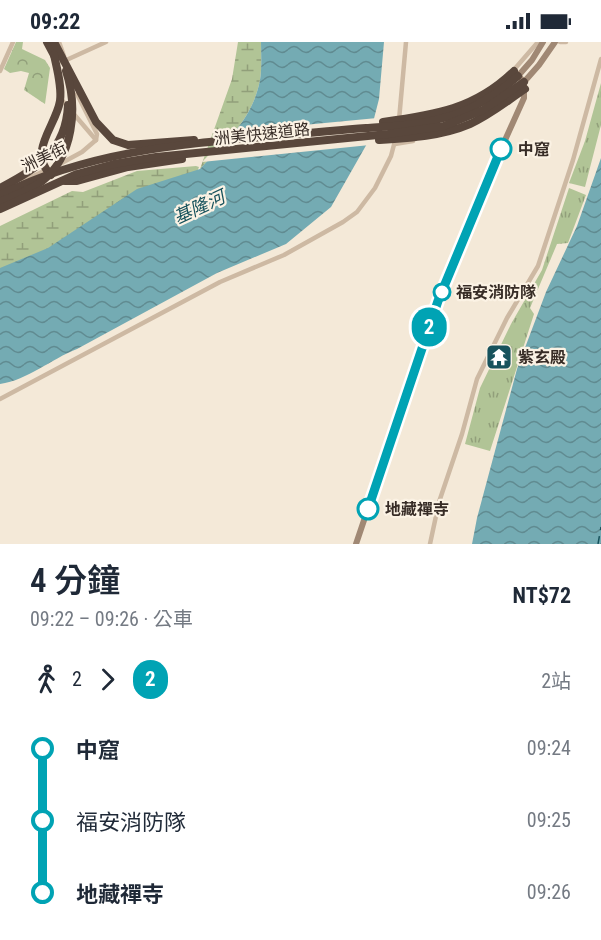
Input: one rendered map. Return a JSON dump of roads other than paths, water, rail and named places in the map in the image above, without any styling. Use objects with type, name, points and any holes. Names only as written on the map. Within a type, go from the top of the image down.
[{"type":"highway","points":[[0,202],[41,182],[54,169],[66,146],[73,122],[72,101],[68,77],[51,42]]},
{"type":"highway","points":[[56,53],[96,122],[113,140],[128,145],[180,140],[222,141]]},
{"type":"highway","points":[[56,53],[60,102],[43,142],[42,158],[48,171],[58,179],[76,181],[128,166],[245,149]]},
{"type":"highway","points":[[0,192],[41,164],[50,155],[61,135],[68,114],[67,92],[56,53]]},
{"type":"highway","points":[[482,107],[520,79]]},
{"type":"highway","points":[[482,107],[520,79]]},
{"type":"highway","name":"洲美快速道路","points":[[0,192],[43,175],[105,157],[222,141],[358,128],[371,123],[435,115],[454,109],[482,107]]},
{"type":"highway","name":"洲美快速道路","points":[[0,209],[69,177],[114,164],[156,157],[325,141],[343,143],[431,135],[469,124],[482,107]]},
{"type":"street","points":[[0,71],[13,42]]},
{"type":"street","name":"洲美街","points":[[0,192],[69,160],[96,140],[58,94],[57,65],[51,42]]},
{"type":"street","points":[[59,42],[67,72],[97,134],[96,140]]},
{"type":"street","points":[[57,65],[106,42]]},
{"type":"street","points":[[0,399],[220,282],[265,264],[310,241],[357,212],[380,181],[395,144],[400,116],[406,42]]},
{"type":"street","points":[[395,144],[449,135],[470,127],[517,99],[520,79],[538,42]]},
{"type":"street","points":[[356,544],[438,301],[483,189],[522,103],[520,79],[543,42]]},
{"type":"street","points":[[520,79],[540,65],[555,42]]},
{"type":"street","points":[[560,42],[566,42]]},
{"type":"street","points":[[430,544],[439,502],[477,379],[503,326],[538,266],[573,160],[601,59]]},
{"type":"street","points":[[400,116],[433,112],[460,103],[487,89],[507,74],[520,79]]},
{"type":"street","points":[[69,110],[78,109],[80,100]]},
{"type":"water","name":"基隆河","points":[[261,42],[384,42],[379,99],[368,142],[331,207],[286,244],[217,273],[30,374],[0,384],[0,268],[48,248],[137,189],[200,169],[237,129],[251,107],[260,80]]},
{"type":"water","points":[[601,158],[601,544],[472,544],[517,369],[546,292],[577,226]]},
{"type":"place","name":"中窟","points":[[501,149]]},
{"type":"place","name":"福安消防隊","points":[[442,292]]},
{"type":"place","name":"紫玄殿","points":[[499,357]]},
{"type":"place","name":"地藏禪寺","points":[[368,509]]}]
